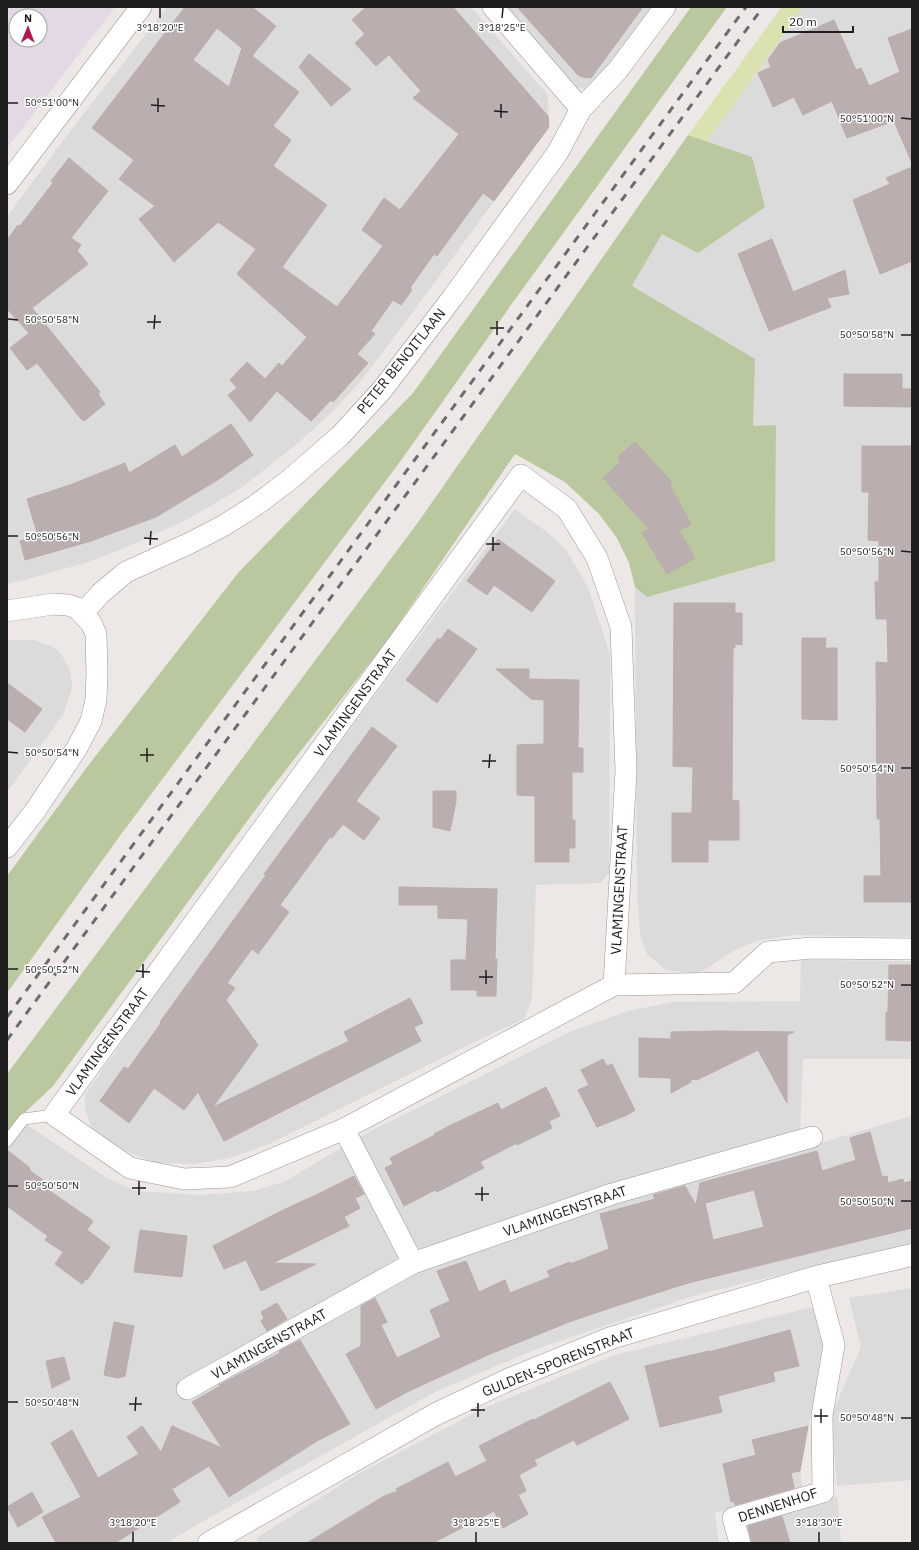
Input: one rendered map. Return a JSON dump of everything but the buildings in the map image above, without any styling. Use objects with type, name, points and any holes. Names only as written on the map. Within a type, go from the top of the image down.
[{"type":"street","points":[[7,184],[141,7]]},
{"type":"street","points":[[494,7],[581,109]]},
{"type":"street","name":"PETER BENOITLAAN","points":[[83,613],[101,593],[126,572],[188,544],[222,526],[256,505],[288,482],[340,436],[382,390],[453,297],[558,152],[581,109],[617,71],[665,7]]},
{"type":"street","name":"VLAMINGENSTRAAT","points":[[54,1115],[521,475],[567,509],[597,558],[620,627],[626,771],[614,985]]},
{"type":"street","points":[[7,611],[53,604],[68,605],[77,608],[83,613],[91,623],[96,634],[96,700],[90,721],[76,748],[35,811],[7,847]]},
{"type":"street","points":[[54,1115],[130,1168],[184,1179],[230,1177],[344,1129],[614,985],[734,983],[768,952],[812,948],[912,949]]},
{"type":"street","points":[[344,1129],[413,1263]]},
{"type":"street","name":"VLAMINGENSTRAAT","points":[[187,1389],[413,1263],[612,1194],[812,1136]]},
{"type":"street","name":"GULDEN-SPORENSTRAAT","points":[[211,1542],[436,1414],[510,1379],[611,1338],[816,1277],[912,1255]]},
{"type":"street","name":"DENNENHOF","points":[[740,1543],[733,1518],[823,1492],[822,1415],[834,1346],[816,1277]]},
{"type":"lane","points":[[7,1141],[24,1119],[54,1115]]},
{"type":"shaded area","points":[[7,7],[115,7],[7,148]]},
{"type":"shaded area","points":[[167,7],[471,7],[548,95],[549,127],[359,383],[331,413],[298,443],[241,488],[188,519],[125,548],[85,563],[7,584],[7,217],[61,143]]},
{"type":"shaded area","points":[[504,7],[655,7],[621,52],[587,89],[573,87]]},
{"type":"shaded area","points":[[803,7],[912,7],[912,937],[792,935],[756,941],[733,951],[696,974],[666,970],[647,954],[640,934],[637,893],[635,587],[647,596],[775,561],[776,425],[753,426],[632,286],[662,234],[752,158],[707,142]]},
{"type":"shaded area","points":[[515,509],[548,533],[566,550],[588,587],[610,654],[609,873],[600,883],[536,885],[532,1000],[524,1019],[466,1046],[267,1145],[229,1158],[195,1164],[156,1163],[109,1144],[91,1126],[85,1110],[85,1095],[213,912]]},
{"type":"shaded area","points":[[7,640],[34,640],[51,646],[60,653],[66,662],[70,671],[72,688],[63,715],[7,792]]},
{"type":"shaded area","points":[[801,960],[912,961],[912,1059],[803,1059],[800,1133],[422,1251],[411,1244],[357,1138],[572,1031],[628,1011],[672,1002],[800,1001]]},
{"type":"shaded area","points":[[912,1116],[912,1243],[699,1294],[539,1348],[435,1392],[200,1523],[167,1543],[7,1543],[7,1147],[24,1123],[107,1178],[136,1191],[200,1195],[254,1191],[286,1181],[345,1145],[402,1255],[397,1267],[320,1305],[177,1385],[186,1398],[412,1275],[490,1244],[530,1229]]},
{"type":"shaded area","points":[[912,1288],[912,1480],[837,1486],[831,1416],[861,1347],[849,1298]]},
{"type":"shaded area","points":[[813,1307],[824,1350],[800,1471],[803,1489],[715,1513],[719,1543],[257,1543],[258,1537],[358,1474],[486,1407],[615,1355]]},
{"type":"shaded area","points":[[837,1496],[841,1543],[746,1543],[741,1524]]},
{"type":"green space","points":[[691,7],[727,7],[511,305],[402,459],[122,833],[7,993],[7,876],[87,767],[238,573],[413,393]]},
{"type":"green space","points":[[782,7],[803,7],[707,142],[688,135]]},
{"type":"green space","points":[[688,135],[752,157],[765,207],[698,253],[662,234],[632,286],[755,359],[753,426],[776,425],[775,561],[647,597],[635,587],[629,563],[617,538],[599,514],[565,482],[515,454],[387,641],[267,794],[53,1086],[19,1118],[7,1134],[7,1074],[419,521]]},
{"type":"railway","points":[[7,1017],[746,7]]},
{"type":"railway","points":[[7,1040],[763,7]]}]
